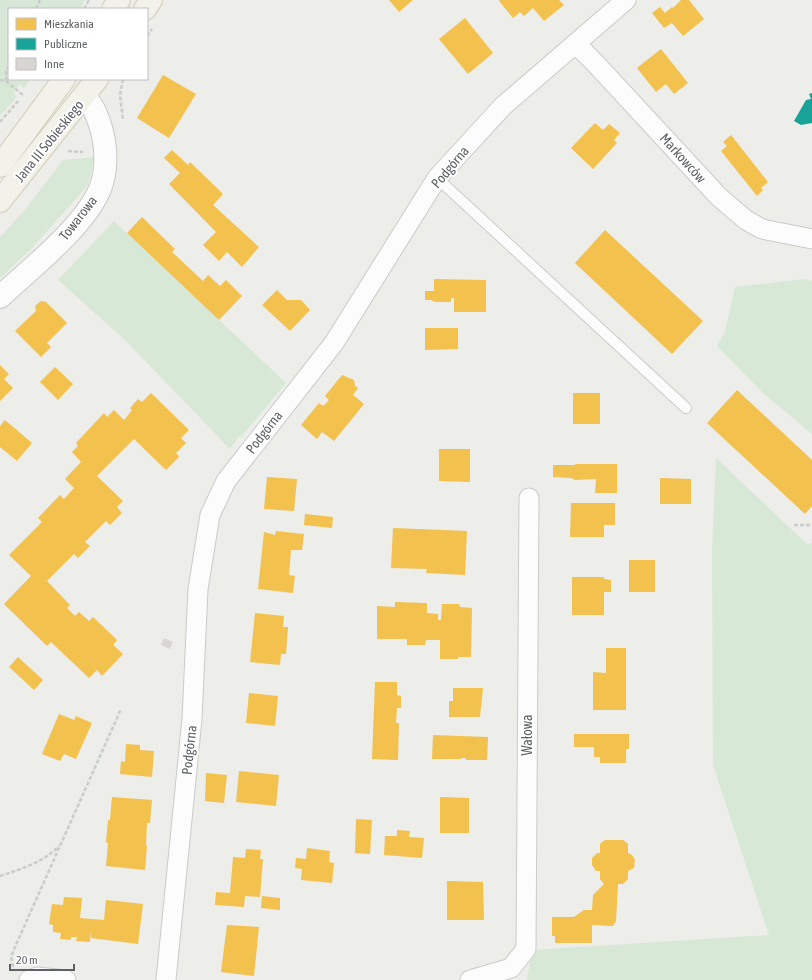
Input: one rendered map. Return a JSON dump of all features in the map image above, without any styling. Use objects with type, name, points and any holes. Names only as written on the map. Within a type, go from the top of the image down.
[{"type":"main road","name":"Jana III Sobieskiego","points":[[0,166],[63,80]]},
{"type":"main road","name":"Jana III Sobieskiego","points":[[0,201],[91,87]]},
{"type":"street","name":"Podgórna","points":[[166,980],[192,719],[198,589],[210,515],[226,481],[334,343],[437,178],[503,106],[626,0]]},
{"type":"street","name":"Markowców","points":[[574,45],[595,63],[719,197],[746,220],[762,229],[812,239]]},
{"type":"street","name":"Towarowa","points":[[0,297],[55,246],[78,222],[91,205],[100,189],[104,173],[105,150],[102,130],[96,113],[91,87]]},
{"type":"street","points":[[0,149],[22,138]]},
{"type":"street","name":"Wałowa","points":[[470,980],[511,968],[526,949],[529,498]]},
{"type":"street","points":[[29,980],[37,977],[66,980]]},
{"type":"lane","points":[[437,178],[686,408]]},
{"type":"path","points":[[6,80],[6,72],[8,68]]},
{"type":"path","points":[[0,80],[6,80],[23,96]]},
{"type":"path","points":[[122,80],[120,95],[124,125]]},
{"type":"path","points":[[0,122],[27,90]]},
{"type":"path","points":[[794,525],[812,525]]},
{"type":"path","points":[[14,968],[11,956],[121,709]]},
{"type":"path","points":[[0,876],[42,859],[53,852],[61,844]]},
{"type":"green space","points":[[0,0],[85,0],[81,8],[8,8],[8,80],[30,80],[24,88],[19,84],[13,93],[17,96],[0,116]]},
{"type":"green space","points":[[95,157],[88,185],[33,247],[0,278],[0,237],[24,211],[63,160]]},
{"type":"green space","points":[[114,221],[286,383],[241,437],[239,436],[230,449],[125,340],[58,280]]},
{"type":"green space","points":[[806,279],[812,281],[812,434],[763,393],[717,346],[725,332],[735,287]]},
{"type":"green space","points":[[716,458],[808,545],[812,542],[812,980],[527,980],[532,950],[769,935],[713,765],[712,551]]},
{"type":"building: Mieszkania","points":[[389,0],[413,0],[399,12]]},
{"type":"building: Mieszkania","points":[[499,0],[559,0],[564,5],[544,21],[533,8],[524,16],[520,12],[513,18]]},
{"type":"building: Mieszkania","points":[[681,0],[689,0],[704,19],[683,36],[672,23],[664,28],[652,13],[660,7],[665,13]]},
{"type":"building: Mieszkania","points":[[465,18],[493,53],[468,74],[439,39]]},
{"type":"building: Mieszkania","points":[[661,49],[688,83],[674,94],[666,84],[656,92],[637,68]]},
{"type":"building: Mieszkania","points":[[163,75],[196,94],[169,138],[137,118]]},
{"type":"building: Mieszkania","points":[[595,123],[603,130],[609,124],[620,133],[614,140],[617,143],[593,169],[571,148]]},
{"type":"building: Mieszkania","points":[[731,135],[768,182],[761,188],[763,190],[757,196],[721,151],[727,146],[723,142]]},
{"type":"building: Mieszkania","points":[[172,150],[188,165],[190,162],[223,194],[213,205],[259,247],[242,267],[227,252],[219,261],[203,245],[216,232],[169,184],[180,173],[164,158]]},
{"type":"building: Mieszkania","points":[[142,217],[175,249],[172,252],[203,281],[208,275],[220,286],[226,280],[242,296],[219,320],[127,233]]},
{"type":"building: Mieszkania","points":[[605,230],[703,321],[672,354],[575,263]]},
{"type":"building: Mieszkania","points":[[434,279],[486,280],[486,312],[454,312],[454,298],[451,298],[451,302],[435,302],[425,300],[425,291],[434,291]]},
{"type":"building: Mieszkania","points":[[277,290],[287,300],[301,300],[310,310],[290,331],[262,305]]},
{"type":"building: Mieszkania","points":[[41,301],[46,302],[67,323],[47,343],[51,347],[41,357],[15,331],[36,311],[35,306]]},
{"type":"building: Mieszkania","points":[[425,328],[458,328],[458,349],[425,350]]},
{"type":"building: Mieszkania","points":[[0,365],[9,374],[4,379],[13,388],[0,401]]},
{"type":"building: Mieszkania","points":[[55,367],[73,384],[58,400],[40,382]]},
{"type":"building: Mieszkania","points":[[342,375],[354,380],[355,386],[358,388],[353,395],[364,404],[334,441],[322,432],[317,439],[301,425],[319,403],[323,406],[329,400],[325,396]]},
{"type":"building: Mieszkania","points":[[737,390],[812,460],[812,506],[805,514],[707,423]]},
{"type":"building: Mieszkania","points":[[151,393],[189,430],[181,438],[186,443],[176,453],[179,457],[166,470],[134,439],[97,476],[123,501],[117,507],[122,513],[110,525],[106,521],[85,542],[90,546],[78,558],[74,554],[47,581],[70,605],[67,608],[75,616],[79,612],[89,621],[93,617],[117,640],[113,645],[123,654],[102,676],[97,670],[89,678],[51,642],[47,646],[4,604],[31,576],[9,555],[42,522],[38,518],[60,495],[64,499],[74,488],[65,479],[81,462],[72,452],[78,446],[76,443],[104,413],[107,417],[114,410],[124,420],[132,410],[130,408],[138,399],[142,402]]},
{"type":"building: Mieszkania","points":[[573,393],[600,393],[600,424],[573,424]]},
{"type":"building: Mieszkania","points":[[5,420],[32,443],[17,461],[0,447],[0,426]]},
{"type":"building: Mieszkania","points":[[439,449],[470,449],[470,482],[439,481]]},
{"type":"building: Mieszkania","points":[[617,464],[617,493],[595,493],[596,479],[575,480],[571,478],[553,477],[553,465]]},
{"type":"building: Mieszkania","points":[[267,477],[297,479],[294,511],[264,509]]},
{"type":"building: Mieszkania","points":[[660,478],[691,479],[691,504],[660,504]]},
{"type":"building: Mieszkania","points":[[571,503],[615,503],[615,525],[604,525],[604,537],[570,537]]},
{"type":"building: Mieszkania","points":[[305,514],[333,517],[332,528],[304,525]]},
{"type":"building: Mieszkania","points":[[393,528],[467,531],[465,575],[426,573],[427,569],[391,568]]},
{"type":"building: Mieszkania","points":[[276,531],[304,534],[302,550],[291,550],[289,575],[295,576],[293,593],[258,589],[264,532],[275,535]]},
{"type":"building: Mieszkania","points":[[629,560],[655,560],[655,592],[629,592]]},
{"type":"building: Mieszkania","points":[[572,577],[604,577],[604,579],[611,580],[611,592],[604,592],[604,615],[572,615]]},
{"type":"building: Mieszkania","points":[[395,602],[427,603],[427,613],[438,614],[438,620],[441,620],[442,604],[459,604],[460,607],[472,608],[471,657],[440,659],[440,640],[426,640],[425,645],[407,645],[407,639],[377,639],[377,606],[395,607]]},
{"type":"building: Mieszkania","points":[[255,613],[284,616],[283,627],[288,627],[286,654],[281,654],[280,665],[250,662]]},
{"type":"building: Mieszkania","points":[[606,648],[626,648],[626,710],[593,710],[593,672],[606,673]]},
{"type":"building: Mieszkania","points":[[18,657],[43,680],[34,690],[9,667]]},
{"type":"building: Mieszkania","points":[[375,682],[397,682],[397,695],[401,696],[401,708],[397,708],[396,723],[399,723],[398,760],[372,759]]},
{"type":"building: Mieszkania","points":[[453,688],[483,688],[480,717],[449,717],[449,701],[453,701]]},
{"type":"building: Mieszkania","points":[[249,693],[278,696],[275,726],[246,723]]},
{"type":"building: Mieszkania","points":[[59,714],[74,720],[76,716],[92,723],[76,759],[64,754],[60,761],[42,754]]},
{"type":"building: Mieszkania","points":[[574,734],[629,734],[629,749],[626,749],[626,763],[600,763],[600,757],[594,757],[594,747],[574,747]]},
{"type":"building: Mieszkania","points":[[433,735],[488,737],[487,760],[466,760],[466,758],[432,759]]},
{"type":"building: Mieszkania","points":[[126,744],[140,745],[140,750],[154,751],[152,777],[120,774],[121,761],[125,762]]},
{"type":"building: Mieszkania","points":[[239,771],[279,775],[276,806],[236,802]]},
{"type":"building: Mieszkania","points":[[206,773],[227,775],[224,803],[205,801]]},
{"type":"building: Mieszkania","points":[[112,797],[152,800],[150,823],[147,823],[145,870],[106,866],[108,843],[106,842]]},
{"type":"building: Mieszkania","points":[[440,797],[469,798],[469,833],[440,833]]},
{"type":"building: Mieszkania","points":[[356,819],[372,820],[370,854],[355,853]]},
{"type":"building: Mieszkania","points":[[397,830],[410,831],[409,837],[424,838],[422,858],[384,855],[385,836],[397,836]]},
{"type":"building: Mieszkania","points":[[605,840],[623,840],[628,844],[628,853],[632,855],[635,860],[634,868],[628,871],[628,879],[623,884],[618,884],[616,921],[613,926],[592,925],[592,943],[555,943],[555,936],[552,936],[552,917],[574,917],[584,910],[592,910],[593,895],[604,884],[600,879],[600,871],[596,871],[592,865],[592,858],[597,853],[600,853],[600,844]]},
{"type":"building: Mieszkania","points":[[307,848],[330,851],[329,862],[334,863],[332,883],[301,880],[302,869],[295,868],[296,858],[306,859]]},
{"type":"building: Mieszkania","points":[[246,849],[261,850],[260,859],[263,859],[260,897],[245,896],[244,907],[215,905],[216,892],[230,893],[233,857],[245,858]]},
{"type":"building: Mieszkania","points":[[447,881],[483,882],[484,920],[447,920]]},
{"type":"building: Mieszkania","points":[[262,896],[280,898],[280,910],[261,908]]},
{"type":"building: Mieszkania","points":[[64,897],[82,898],[80,918],[104,920],[106,900],[143,904],[138,944],[91,938],[91,930],[90,942],[76,941],[77,937],[71,937],[71,940],[60,939],[61,933],[53,932],[53,925],[49,924],[52,904],[63,905]]},
{"type":"building: Mieszkania","points":[[227,925],[259,927],[254,976],[221,972]]},
{"type":"building: Publiczne","points":[[812,93],[812,123],[801,125],[794,121],[806,100],[811,99],[809,94]]},
{"type":"building: Inne","points":[[164,638],[173,642],[170,649],[161,645]]}]
